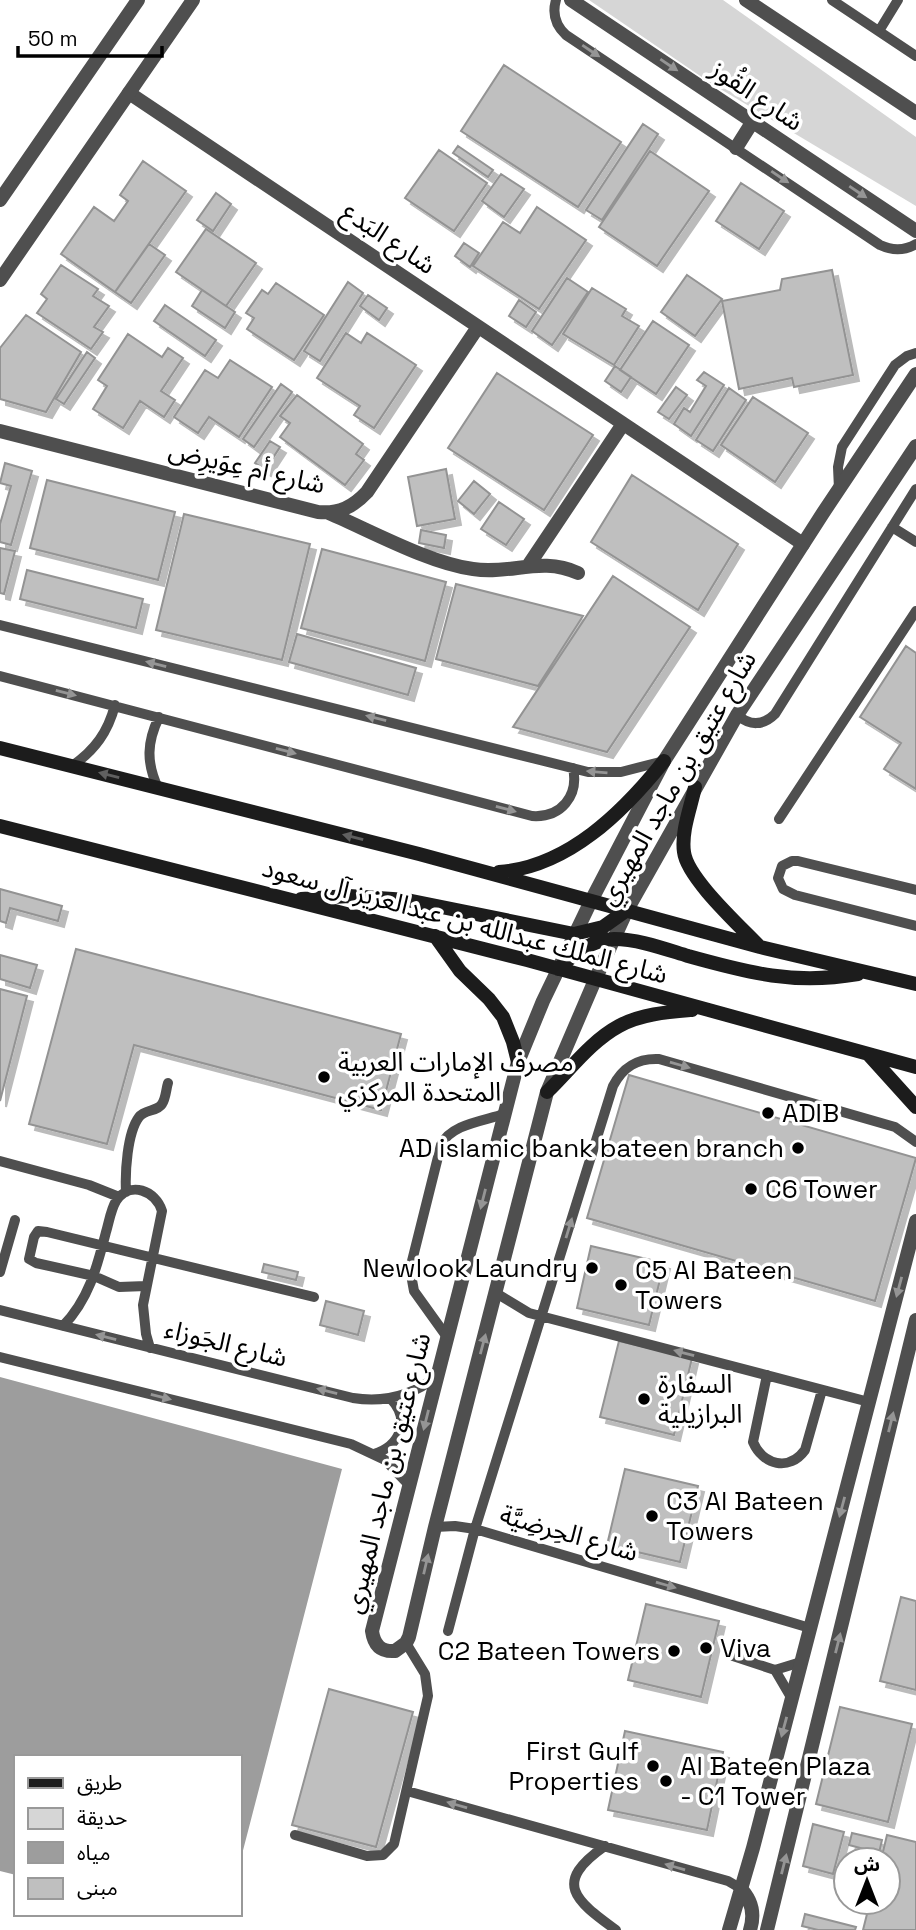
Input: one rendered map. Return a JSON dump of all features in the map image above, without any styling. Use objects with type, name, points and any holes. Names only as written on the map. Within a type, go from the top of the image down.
[{"type":"main road","name":"شارع الملك عبدالله بن عبدالعزيز آل سعود","points":[[0,748],[481,871],[760,947],[916,984]]},
{"type":"main road","points":[[481,871],[513,871],[531,867],[563,852],[623,808],[664,761]]},
{"type":"main road","points":[[695,787],[685,832],[685,860],[708,892],[760,947]]},
{"type":"main road","name":"شارع الملك عبدالله بن عبدالعزيز آل سعود","points":[[0,827],[435,936],[916,1067]]},
{"type":"main road","points":[[293,901],[349,896],[407,900],[574,934],[603,927],[627,910]]},
{"type":"main road","points":[[435,936],[460,971],[503,1017],[518,1062]]},
{"type":"main road","points":[[558,969],[584,949],[614,939],[648,945],[751,974],[821,978],[866,972]]},
{"type":"main road","points":[[547,1093],[604,1036],[617,1027],[658,1013],[702,1009]]},
{"type":"main road","points":[[869,1054],[916,1107]]},
{"type":"street","points":[[0,200],[138,0]]},
{"type":"street","points":[[0,280],[193,0]]},
{"type":"street","name":"شارع القُوز","points":[[571,0],[913,227]]},
{"type":"street","points":[[746,0],[916,113]]},
{"type":"street","name":"شارع البَدع","points":[[129,93],[803,544]]},
{"type":"street","points":[[736,148],[753,121]]},
{"type":"street","name":"شارع أم عِوَيرِض","points":[[0,431],[329,513],[351,507],[367,492],[478,327]]},
{"type":"street","name":"شارع عتيق بن ماجد المهيري","points":[[916,374],[664,761],[590,901],[518,1062],[372,1631],[376,1644],[381,1649],[395,1651],[406,1643],[547,1093],[595,980],[627,910],[737,715],[916,446]]},
{"type":"street","points":[[528,566],[623,424]]},
{"type":"street","points":[[329,513],[459,567],[494,571],[559,565],[578,573]]},
{"type":"street","points":[[729,1930],[753,1848],[916,1221]]},
{"type":"street","points":[[767,1930],[916,1320]]},
{"type":"street","points":[[740,1888],[746,1893],[753,1908],[750,1930]]},
{"type":"lane","points":[[556,0],[554,15],[560,29],[566,34],[880,245],[895,250],[916,244]]},
{"type":"lane","points":[[832,0],[916,56]]},
{"type":"lane","points":[[879,31],[898,0]]},
{"type":"lane","points":[[839,489],[838,467],[842,447],[895,365],[906,356],[916,353]]},
{"type":"lane","points":[[737,715],[756,724],[775,714],[916,489]]},
{"type":"lane","points":[[892,527],[916,542]]},
{"type":"lane","points":[[779,819],[916,611]]},
{"type":"lane","points":[[0,625],[573,768],[604,774],[664,761]]},
{"type":"lane","points":[[0,676],[532,816],[551,814],[567,804],[575,787],[573,768]]},
{"type":"lane","points":[[72,766],[96,746],[106,732],[115,705]]},
{"type":"lane","points":[[158,788],[148,760],[149,742],[159,717]]},
{"type":"lane","points":[[916,890],[798,861],[782,866],[778,878],[783,889],[795,895],[916,926]]},
{"type":"lane","points":[[448,1631],[475,1529],[613,1086],[623,1070],[631,1064],[649,1059],[670,1062],[895,1127],[916,1142]]},
{"type":"lane","points":[[63,1326],[81,1304],[94,1276],[114,1204],[122,1194],[136,1124],[144,1113],[163,1104],[168,1083]]},
{"type":"lane","points":[[447,1337],[414,1291],[410,1269],[441,1144],[454,1130],[504,1114]]},
{"type":"lane","points":[[0,1161],[122,1194],[133,1190],[149,1192],[160,1204],[162,1219],[146,1286],[144,1320],[150,1348]]},
{"type":"lane","points":[[0,1272],[15,1220]]},
{"type":"lane","points":[[146,1286],[119,1287],[94,1276],[36,1263],[29,1259],[34,1237],[38,1231],[314,1297]]},
{"type":"lane","points":[[496,1293],[517,1308],[542,1317],[869,1402]]},
{"type":"lane","name":"شارع الجَوزاء","points":[[0,1310],[353,1398],[391,1399],[416,1391],[438,1376]]},
{"type":"lane","points":[[0,1357],[351,1444],[374,1454],[394,1468],[410,1486]]},
{"type":"lane","points":[[767,1375],[753,1442],[763,1458],[772,1462],[791,1462],[799,1458],[805,1450],[822,1390]]},
{"type":"lane","points":[[374,1454],[391,1446],[401,1431],[401,1414],[391,1399]]},
{"type":"lane","name":"شارع الحِرضِيَّة","points":[[435,1527],[475,1529],[810,1628]]},
{"type":"lane","points":[[295,1835],[368,1856],[383,1855],[394,1844],[428,1689],[425,1674],[406,1643]]},
{"type":"lane","points":[[733,1656],[775,1670],[801,1662]]},
{"type":"lane","points":[[775,1670],[792,1699]]},
{"type":"lane","points":[[407,1791],[728,1881],[740,1888]]},
{"type":"lane","points":[[605,1846],[579,1867],[575,1889],[576,1896],[586,1907],[616,1930]]},
{"type":"green space","points":[[589,0],[723,0],[916,137],[916,206],[712,84]]},
{"type":"water","points":[[0,1377],[342,1469],[242,1854],[242,1755],[14,1755],[14,1874],[0,1871]]},
{"type":"building","points":[[504,65],[621,142],[578,207],[461,131]]},
{"type":"building","points":[[643,124],[658,134],[602,220],[586,210]]},
{"type":"building","points":[[458,146],[493,170],[488,177],[453,153]]},
{"type":"building","points":[[439,150],[487,183],[454,231],[405,198]]},
{"type":"building","points":[[650,151],[709,191],[657,266],[599,227]]},
{"type":"building","points":[[143,161],[186,191],[115,292],[61,254],[94,207],[114,221],[128,201],[120,195]]},
{"type":"building","points":[[501,174],[524,189],[504,217],[482,201]]},
{"type":"building","points":[[741,183],[784,211],[759,249],[716,221]]},
{"type":"building","points":[[216,193],[231,204],[213,231],[197,220]]},
{"type":"building","points":[[537,207],[586,240],[539,309],[473,266],[503,222],[520,233]]},
{"type":"building","points":[[206,229],[256,263],[226,306],[176,272]]},
{"type":"building","points":[[464,243],[479,253],[470,267],[455,256]]},
{"type":"building","points":[[149,244],[165,255],[131,303],[115,292]]},
{"type":"building","points":[[61,265],[98,289],[93,296],[109,306],[94,327],[103,332],[91,349],[37,313],[47,299],[41,294]]},
{"type":"building","points":[[832,270],[853,375],[794,387],[792,378],[739,389],[722,301],[780,290],[782,279]]},
{"type":"building","points":[[687,275],[722,299],[695,336],[661,312]]},
{"type":"building","points":[[567,278],[588,292],[552,345],[532,331]]},
{"type":"building","points":[[348,282],[363,293],[320,361],[304,351]]},
{"type":"building","points":[[276,283],[324,315],[294,360],[247,329],[254,318],[246,313],[262,290],[268,294]]},
{"type":"building","points":[[592,288],[626,309],[622,316],[639,326],[614,365],[563,334]]},
{"type":"building","points":[[202,290],[235,312],[225,328],[192,306]]},
{"type":"building","points":[[368,295],[387,308],[379,320],[360,306]]},
{"type":"building","points":[[519,300],[536,312],[526,327],[509,316]]},
{"type":"building","points":[[165,305],[216,340],[205,356],[154,321]]},
{"type":"building","points":[[26,315],[81,352],[46,412],[0,399],[0,348]]},
{"type":"building","points":[[653,321],[689,345],[656,394],[620,370]]},
{"type":"building","points":[[346,333],[361,343],[367,333],[416,365],[374,428],[354,415],[360,406],[317,378]]},
{"type":"building","points":[[128,334],[162,357],[168,348],[183,358],[161,391],[175,400],[164,417],[140,401],[123,428],[93,409],[107,386],[98,380]]},
{"type":"building","points":[[87,352],[95,358],[64,404],[56,399]]},
{"type":"building","points":[[230,360],[272,387],[239,437],[209,417],[198,433],[174,417],[205,370],[218,378]]},
{"type":"building","points":[[615,366],[631,377],[621,392],[605,381]]},
{"type":"building","points":[[704,372],[724,385],[691,436],[674,424],[684,408],[690,412],[706,386],[697,380]]},
{"type":"building","points":[[497,373],[593,435],[544,510],[448,448]]},
{"type":"building","points":[[281,384],[292,392],[254,447],[243,439]]},
{"type":"building","points":[[676,387],[687,395],[669,419],[658,412]]},
{"type":"building","points":[[729,388],[746,400],[713,451],[696,440]]},
{"type":"building","points":[[297,395],[363,444],[356,454],[364,460],[345,485],[280,437],[290,423],[280,416]]},
{"type":"building","points":[[753,397],[808,433],[775,482],[721,445]]},
{"type":"building","points":[[270,441],[280,447],[265,470],[255,463]]},
{"type":"building","points":[[5,463],[32,471],[11,545],[0,542],[0,524],[11,486],[0,483]]},
{"type":"building","points":[[446,469],[455,519],[417,526],[408,477]]},
{"type":"building","points":[[632,475],[738,544],[698,610],[591,542]]},
{"type":"building","points":[[47,480],[175,512],[158,580],[30,548]]},
{"type":"building","points":[[474,481],[490,494],[474,514],[458,501]]},
{"type":"building","points":[[499,502],[524,519],[506,545],[481,529]]},
{"type":"building","points":[[184,514],[310,544],[282,660],[156,630]]},
{"type":"building","points":[[421,530],[446,535],[444,548],[419,543]]},
{"type":"building","points":[[0,548],[15,551],[4,594],[0,593]]},
{"type":"building","points":[[322,549],[446,582],[425,661],[301,628]]},
{"type":"building","points":[[27,570],[143,599],[136,628],[20,599]]},
{"type":"building","points":[[613,576],[690,627],[607,752],[513,727]]},
{"type":"building","points":[[456,584],[583,616],[538,686],[436,659]]},
{"type":"building","points":[[297,634],[416,668],[408,695],[289,662]]},
{"type":"building","points":[[906,646],[916,653],[916,789],[884,769],[901,743],[860,717]]},
{"type":"building","points":[[0,889],[62,906],[58,921],[10,908],[6,923],[0,921]]},
{"type":"building","name":"مصرف الإمارات العربية المتحدة المركزي","points":[[76,949],[401,1034],[381,1110],[134,1045],[107,1144],[29,1124]]},
{"type":"building","points":[[0,955],[37,965],[30,988],[0,979]]},
{"type":"building","points":[[0,989],[27,996],[0,1101]]},
{"type":"building","name":"C6 Tower","points":[[629,1075],[916,1158],[875,1301],[587,1218]]},
{"type":"building","name":"C5 Al Bateen Towers","points":[[591,1246],[664,1263],[649,1325],[577,1308]]},
{"type":"building","points":[[264,1264],[298,1272],[296,1280],[262,1272]]},
{"type":"building","points":[[326,1301],[364,1311],[358,1335],[320,1325]]},
{"type":"building","points":[[619,1341],[692,1358],[674,1435],[600,1417]]},
{"type":"building","name":"C3 Al Bateen Towers","points":[[625,1469],[698,1486],[680,1562],[607,1545]]},
{"type":"building","points":[[901,1597],[916,1601],[916,1690],[880,1681]]},
{"type":"building","name":"C2 Bateen Towers","points":[[646,1604],[719,1621],[701,1697],[628,1680]]},
{"type":"building","points":[[329,1689],[413,1712],[376,1847],[292,1825]]},
{"type":"building","points":[[840,1707],[912,1724],[888,1822],[816,1804]]},
{"type":"building","name":"Al Bateen Plaza - C1 Tower","points":[[625,1731],[723,1752],[707,1830],[608,1810]]},
{"type":"building","points":[[813,1824],[844,1832],[840,1846],[832,1846],[832,1874],[803,1866]]},
{"type":"building","points":[[852,1833],[882,1840],[881,1846],[849,1845]]},
{"type":"building","points":[[887,1835],[916,1842],[916,1930],[863,1930],[866,1916],[902,1916],[902,1846],[884,1846]]},
{"type":"building","points":[[805,1914],[856,1927],[855,1930],[818,1930],[802,1926]]},
{"type":"place","name":"مصرف الإمارات العربية المتحدة المركزي","points":[[324,1077]]},
{"type":"place","name":"ADIB","points":[[768,1113]]},
{"type":"place","name":"AD islamic bank bateen branch","points":[[798,1148]]},
{"type":"place","name":"C6 Tower","points":[[751,1189]]},
{"type":"place","name":"Newlook Laundry","points":[[592,1268]]},
{"type":"place","name":"C5 Al Bateen Towers","points":[[621,1285]]},
{"type":"place","name":"السفارة البرازيلية","points":[[644,1399]]},
{"type":"place","name":"C3 Al Bateen Towers","points":[[652,1516]]},
{"type":"place","name":"Viva","points":[[706,1648]]},
{"type":"place","name":"C2 Bateen Towers","points":[[674,1651]]},
{"type":"place","name":"First Gulf Properties","points":[[653,1766]]},
{"type":"place","name":"Al Bateen Plaza - C1 Tower","points":[[666,1781]]}]
